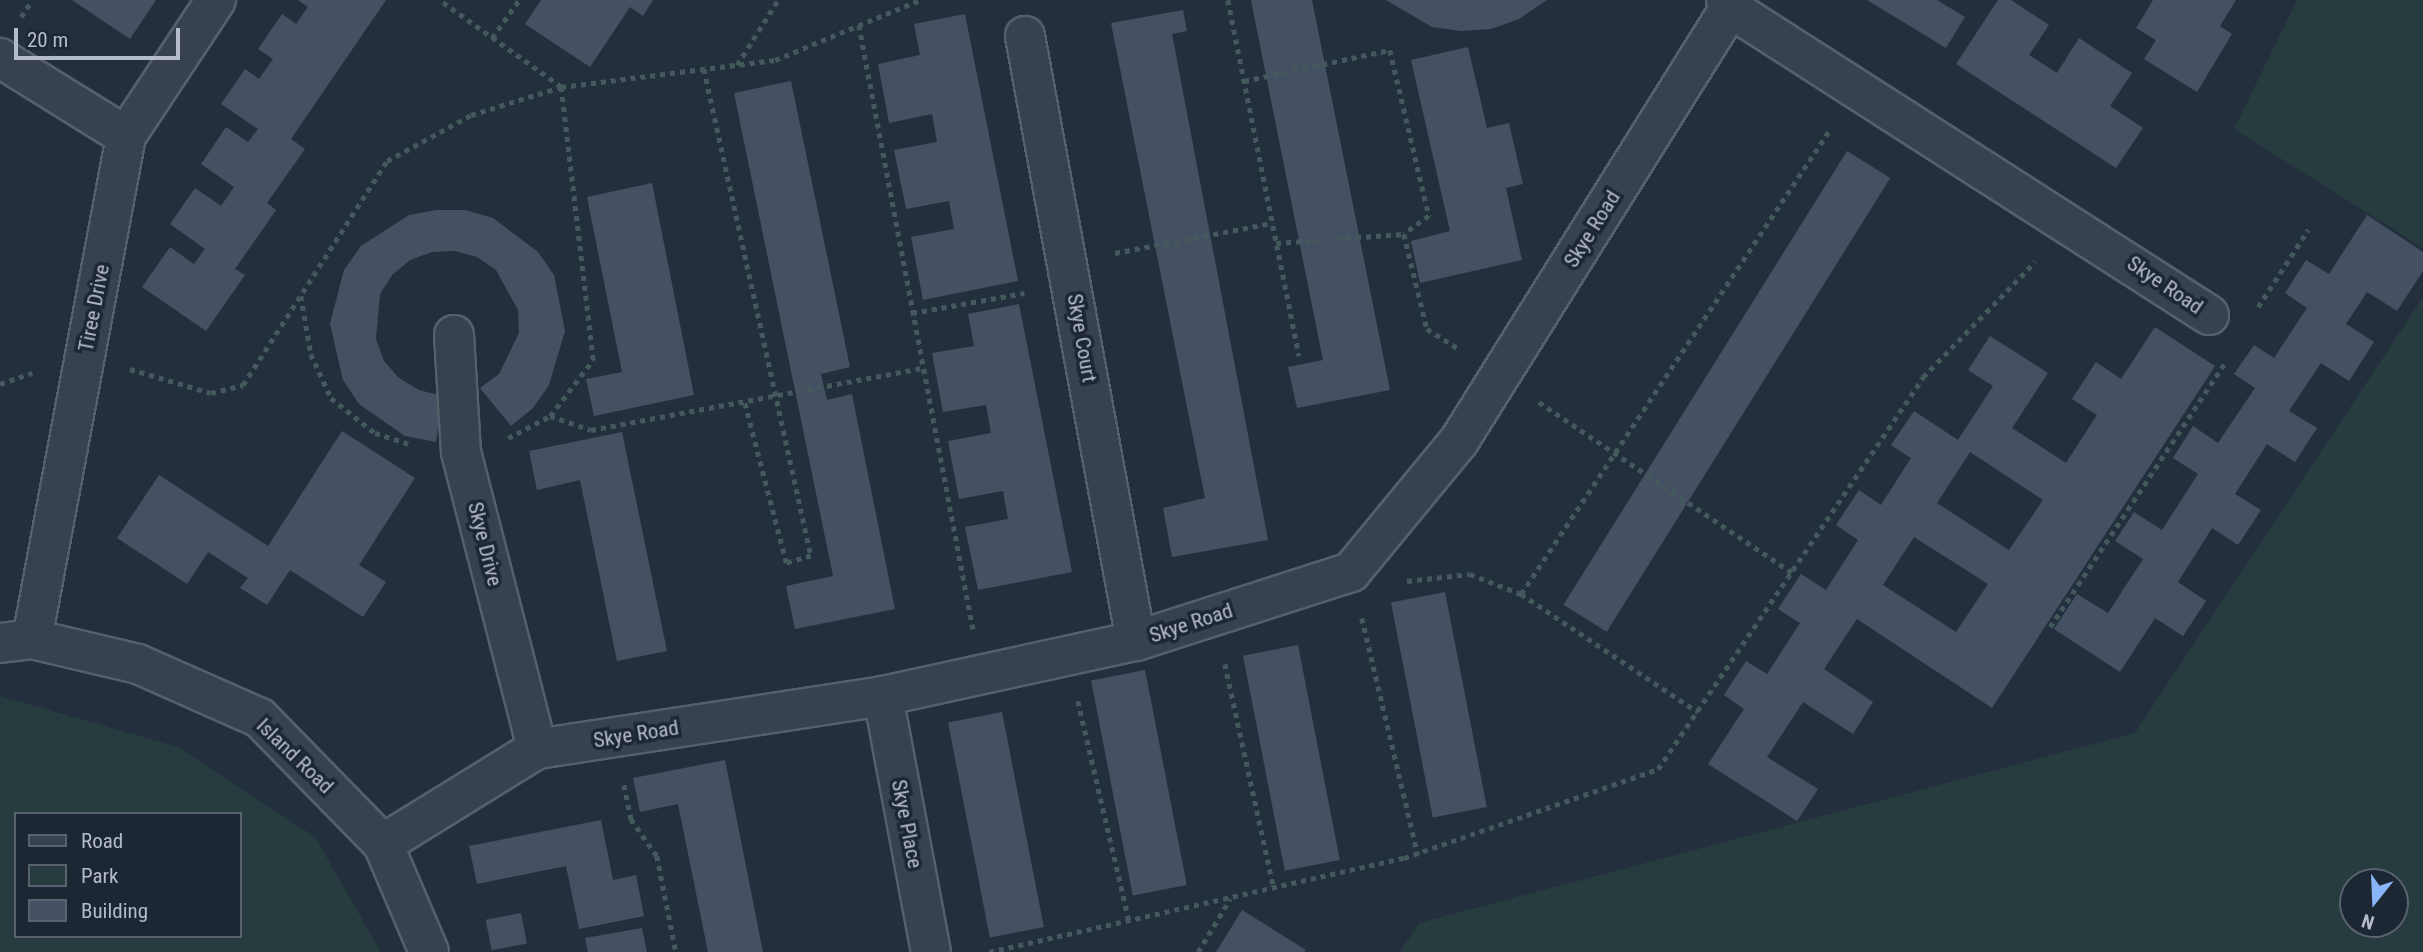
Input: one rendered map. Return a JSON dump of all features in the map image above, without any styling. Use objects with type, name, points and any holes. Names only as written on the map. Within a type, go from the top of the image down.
[{"type":"street","name":"Tiree Drive","points":[[16,641],[85,355],[126,136],[216,0]]},
{"type":"street","name":"Skye Road","points":[[383,844],[537,749],[883,696],[1136,641],[1351,572],[1459,442],[1728,4],[2073,224],[2209,315]]},
{"type":"street","name":"Skye Court","points":[[1025,36],[1071,273],[1136,641]]},
{"type":"street","points":[[0,58],[126,136]]},
{"type":"street","name":"Skye Drive","points":[[454,335],[461,452],[537,749]]},
{"type":"street","name":"Island Road","points":[[16,641],[138,664],[260,718],[383,844],[429,952]]},
{"type":"street","name":"Skye Place","points":[[883,696],[931,952]]},
{"type":"path","points":[[301,296],[312,354],[331,398],[376,433],[421,448],[461,452],[502,442],[550,416],[593,360],[561,87],[439,0]]},
{"type":"path","points":[[492,38],[519,0]]},
{"type":"path","points":[[737,65],[778,0]]},
{"type":"path","points":[[85,355],[211,393],[243,385],[387,161],[471,115],[561,87],[775,60],[919,0]]},
{"type":"path","points":[[1228,0],[1299,355]]},
{"type":"path","points":[[859,25],[982,674]]},
{"type":"path","points":[[704,69],[778,394],[811,556],[786,563],[744,401]]},
{"type":"path","points":[[1521,594],[1858,87]]},
{"type":"path","points":[[912,313],[1272,223]]},
{"type":"path","points":[[989,952],[1013,949],[1418,853],[1658,769],[1923,377],[2073,224]]},
{"type":"path","points":[[2255,311],[2308,230]]},
{"type":"path","points":[[1276,243],[1404,234]]},
{"type":"path","points":[[2050,627],[2221,374],[2233,346],[2209,315]]},
{"type":"path","points":[[550,416],[591,430],[922,368]]},
{"type":"path","points":[[1351,572],[1377,584],[1470,574],[1521,594],[1698,712]]},
{"type":"path","points":[[1351,572],[1418,853]]},
{"type":"path","points":[[1214,616],[1274,888]]},
{"type":"path","points":[[1067,656],[1129,920]]},
{"type":"path","points":[[615,737],[631,820],[657,856],[676,952]]},
{"type":"path","points":[[1198,952],[1230,898]]},
{"type":"green space","points":[[2297,0],[2423,0],[2423,248],[2234,129]]},
{"type":"green space","points":[[2423,297],[2423,952],[1400,952],[1419,923],[2135,733]]},
{"type":"green space","points":[[0,696],[178,747],[315,837],[381,952],[0,952]]},
{"type":"building","points":[[72,0],[156,0],[130,39]]},
{"type":"building","points":[[298,0],[386,0],[291,139],[305,149],[267,203],[276,210],[235,269],[245,275],[206,331],[142,287],[170,247],[194,264],[205,249],[170,224],[195,188],[221,206],[234,187],[201,164],[226,127],[248,142],[258,129],[221,104],[245,69],[259,79],[273,59],[258,49],[282,14],[296,24],[308,7]]},
{"type":"building","points":[[541,0],[653,0],[643,16],[630,7],[590,67],[525,24]]},
{"type":"building","points":[[1251,0],[1312,0],[1390,390],[1297,408],[1288,367],[1323,360]]},
{"type":"building","points":[[1386,0],[1547,0],[1519,19],[1491,29],[1461,31],[1432,27]]},
{"type":"building","points":[[1867,0],[1937,0],[1965,17],[1946,48]]},
{"type":"building","points":[[1998,0],[2011,0],[2049,25],[2029,55],[2057,73],[2079,38],[2132,73],[2110,106],[2143,128],[2116,168],[1956,64]]},
{"type":"building","points":[[2153,0],[2236,0],[2220,26],[2232,34],[2197,92],[2144,59],[2156,40],[2136,28]]},
{"type":"building","points":[[1183,10],[1187,31],[1172,34],[1268,540],[1172,557],[1163,508],[1205,498],[1111,23]]},
{"type":"building","points":[[965,14],[1018,281],[923,300],[911,237],[954,229],[949,201],[906,209],[894,150],[937,142],[932,114],[889,123],[878,64],[920,55],[914,24]]},
{"type":"building","points":[[1468,47],[1487,128],[1509,123],[1523,184],[1506,188],[1522,260],[1420,283],[1411,241],[1450,231],[1411,60]]},
{"type":"building","points":[[791,81],[850,367],[821,374],[827,400],[852,394],[895,609],[795,629],[786,586],[833,576],[734,93]]},
{"type":"building","points":[[1847,151],[1890,178],[1607,632],[1563,605]]},
{"type":"building","points":[[652,183],[694,395],[594,416],[586,379],[622,372],[587,197]]},
{"type":"building","points":[[436,210],[465,210],[493,218],[538,252],[554,275],[565,331],[549,385],[533,408],[511,426],[480,388],[499,374],[519,333],[518,310],[496,270],[477,257],[455,251],[432,252],[410,260],[392,275],[380,294],[376,339],[384,361],[399,378],[419,390],[442,396],[436,442],[405,436],[359,404],[343,380],[330,324],[344,270],[361,246],[409,215]]},
{"type":"building","points":[[2367,215],[2423,252],[2423,271],[2397,311],[2367,292],[2346,324],[2374,342],[2349,381],[2321,363],[2289,411],[2317,428],[2295,462],[2267,444],[2235,494],[2261,510],[2238,545],[2212,528],[2178,582],[2206,601],[2183,636],[2155,618],[2120,672],[2054,629],[2077,594],[2108,613],[2143,559],[2115,541],[2134,512],[2162,530],[2198,474],[2173,458],[2193,426],[2218,443],[2255,388],[2234,374],[2254,345],[2274,358],[2307,308],[2285,293],[2306,260],[2329,274]]},
{"type":"building","points":[[1019,304],[1072,572],[978,590],[965,527],[1008,519],[1003,491],[959,499],[948,441],[991,433],[986,405],[943,412],[932,353],[974,346],[968,314]]},
{"type":"building","points":[[2155,327],[2215,366],[1992,708],[1857,619],[1824,669],[1873,702],[1853,734],[1803,702],[1767,757],[1818,789],[1797,821],[1708,764],[1744,709],[1724,695],[1746,661],[1767,674],[1800,623],[1778,609],[1801,574],[1826,590],[1858,540],[1836,525],[1859,490],[1881,505],[1911,458],[1891,445],[1914,411],[1958,440],[1993,386],[1968,370],[1990,336],[2048,373],[2012,428],[2066,463],[2097,415],[2072,399],[2096,362],[2121,379]],"holes":[[[1970,452],[2043,500],[2009,550],[1937,503]],[[1914,537],[1988,584],[1956,632],[1883,585]]]},
{"type":"building","points":[[342,431],[415,478],[359,565],[386,582],[363,617],[290,570],[267,605],[240,588],[248,578],[208,552],[187,584],[117,538],[159,475],[268,546]]},
{"type":"building","points":[[622,432],[667,651],[617,661],[580,480],[537,490],[529,451]]},
{"type":"building","points":[[1445,592],[1487,807],[1433,817],[1391,602]]},
{"type":"building","points":[[1298,645],[1340,860],[1285,871],[1243,656]]},
{"type":"building","points":[[1145,670],[1187,885],[1133,895],[1091,680]]},
{"type":"building","points":[[1002,712],[1044,927],[990,937],[948,722]]},
{"type":"building","points":[[725,760],[763,952],[708,952],[678,804],[640,812],[633,778]]},
{"type":"building","points":[[601,820],[613,880],[636,875],[644,916],[579,929],[566,866],[477,884],[469,846]]},
{"type":"building","points":[[1242,910],[1306,950],[1216,952]]},
{"type":"building","points":[[521,913],[527,943],[492,950],[486,920]]},
{"type":"building","points":[[642,928],[647,952],[588,952],[585,938]]}]
